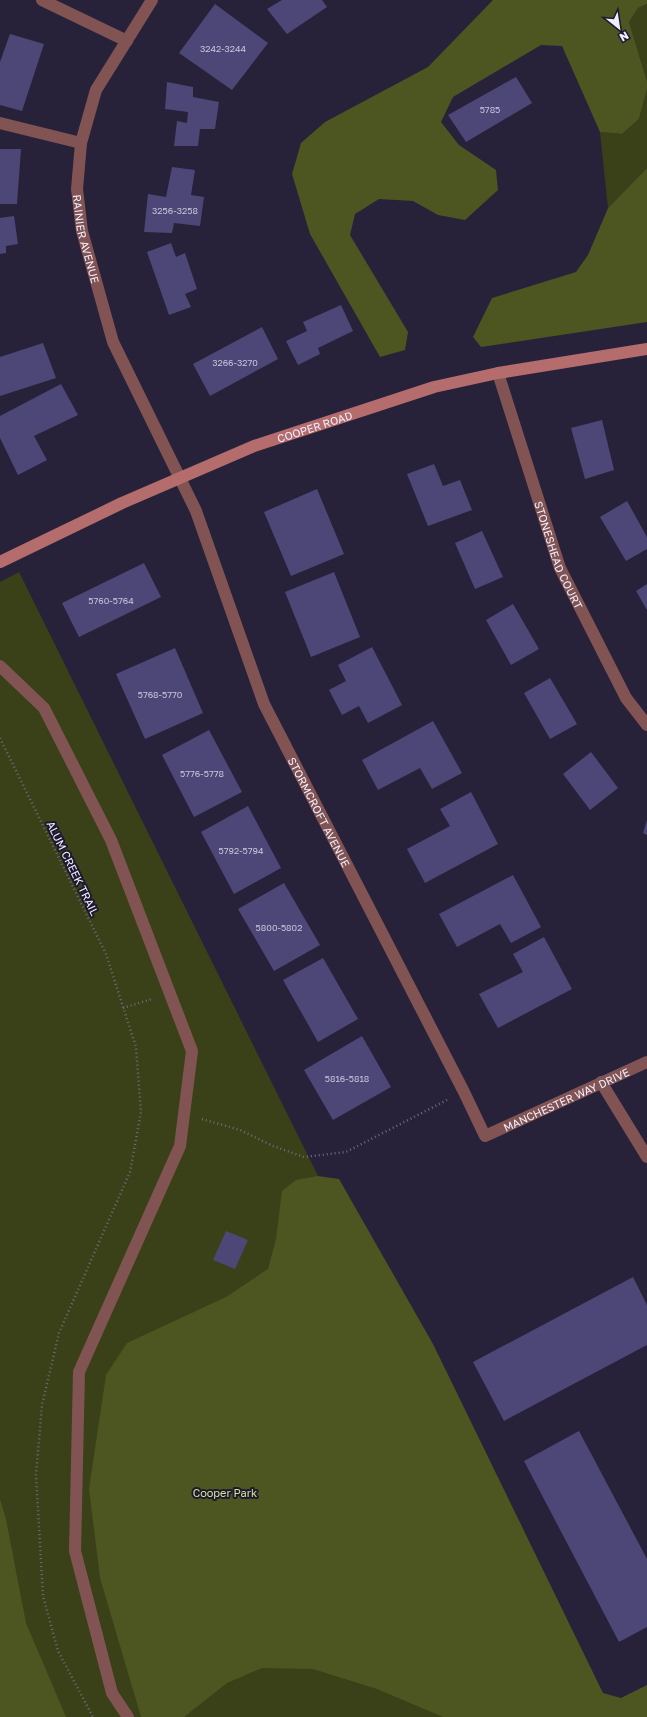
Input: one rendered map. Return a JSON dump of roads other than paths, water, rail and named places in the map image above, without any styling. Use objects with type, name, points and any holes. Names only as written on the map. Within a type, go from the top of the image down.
[{"type":"street","points":[[42,0],[127,41]]},
{"type":"street","name":"RAINIER AVENUE","points":[[152,0],[96,90],[81,143],[77,188],[82,231],[113,342],[180,477]]},
{"type":"street","points":[[0,123],[81,143]]},
{"type":"street","name":"COOPER ROAD","points":[[0,562],[122,503],[254,446],[434,387],[498,373],[647,349]]},
{"type":"street","name":"STONESHEAD COURT","points":[[498,373],[560,568],[626,698],[647,725]]},
{"type":"street","name":"STORMCROFT AVENUE","points":[[180,477],[196,511],[264,704],[464,1092],[485,1136]]},
{"type":"street","points":[[0,666],[44,708],[111,840],[192,1051],[180,1146],[79,1372],[75,1551],[112,1693],[128,1717]]},
{"type":"street","name":"MANCHESTER WAY DRIVE","points":[[485,1136],[647,1062]]},
{"type":"street","points":[[601,1082],[647,1157]]},
{"type":"park label","name":"Cooper Park","points":[[225,1492]]}]
